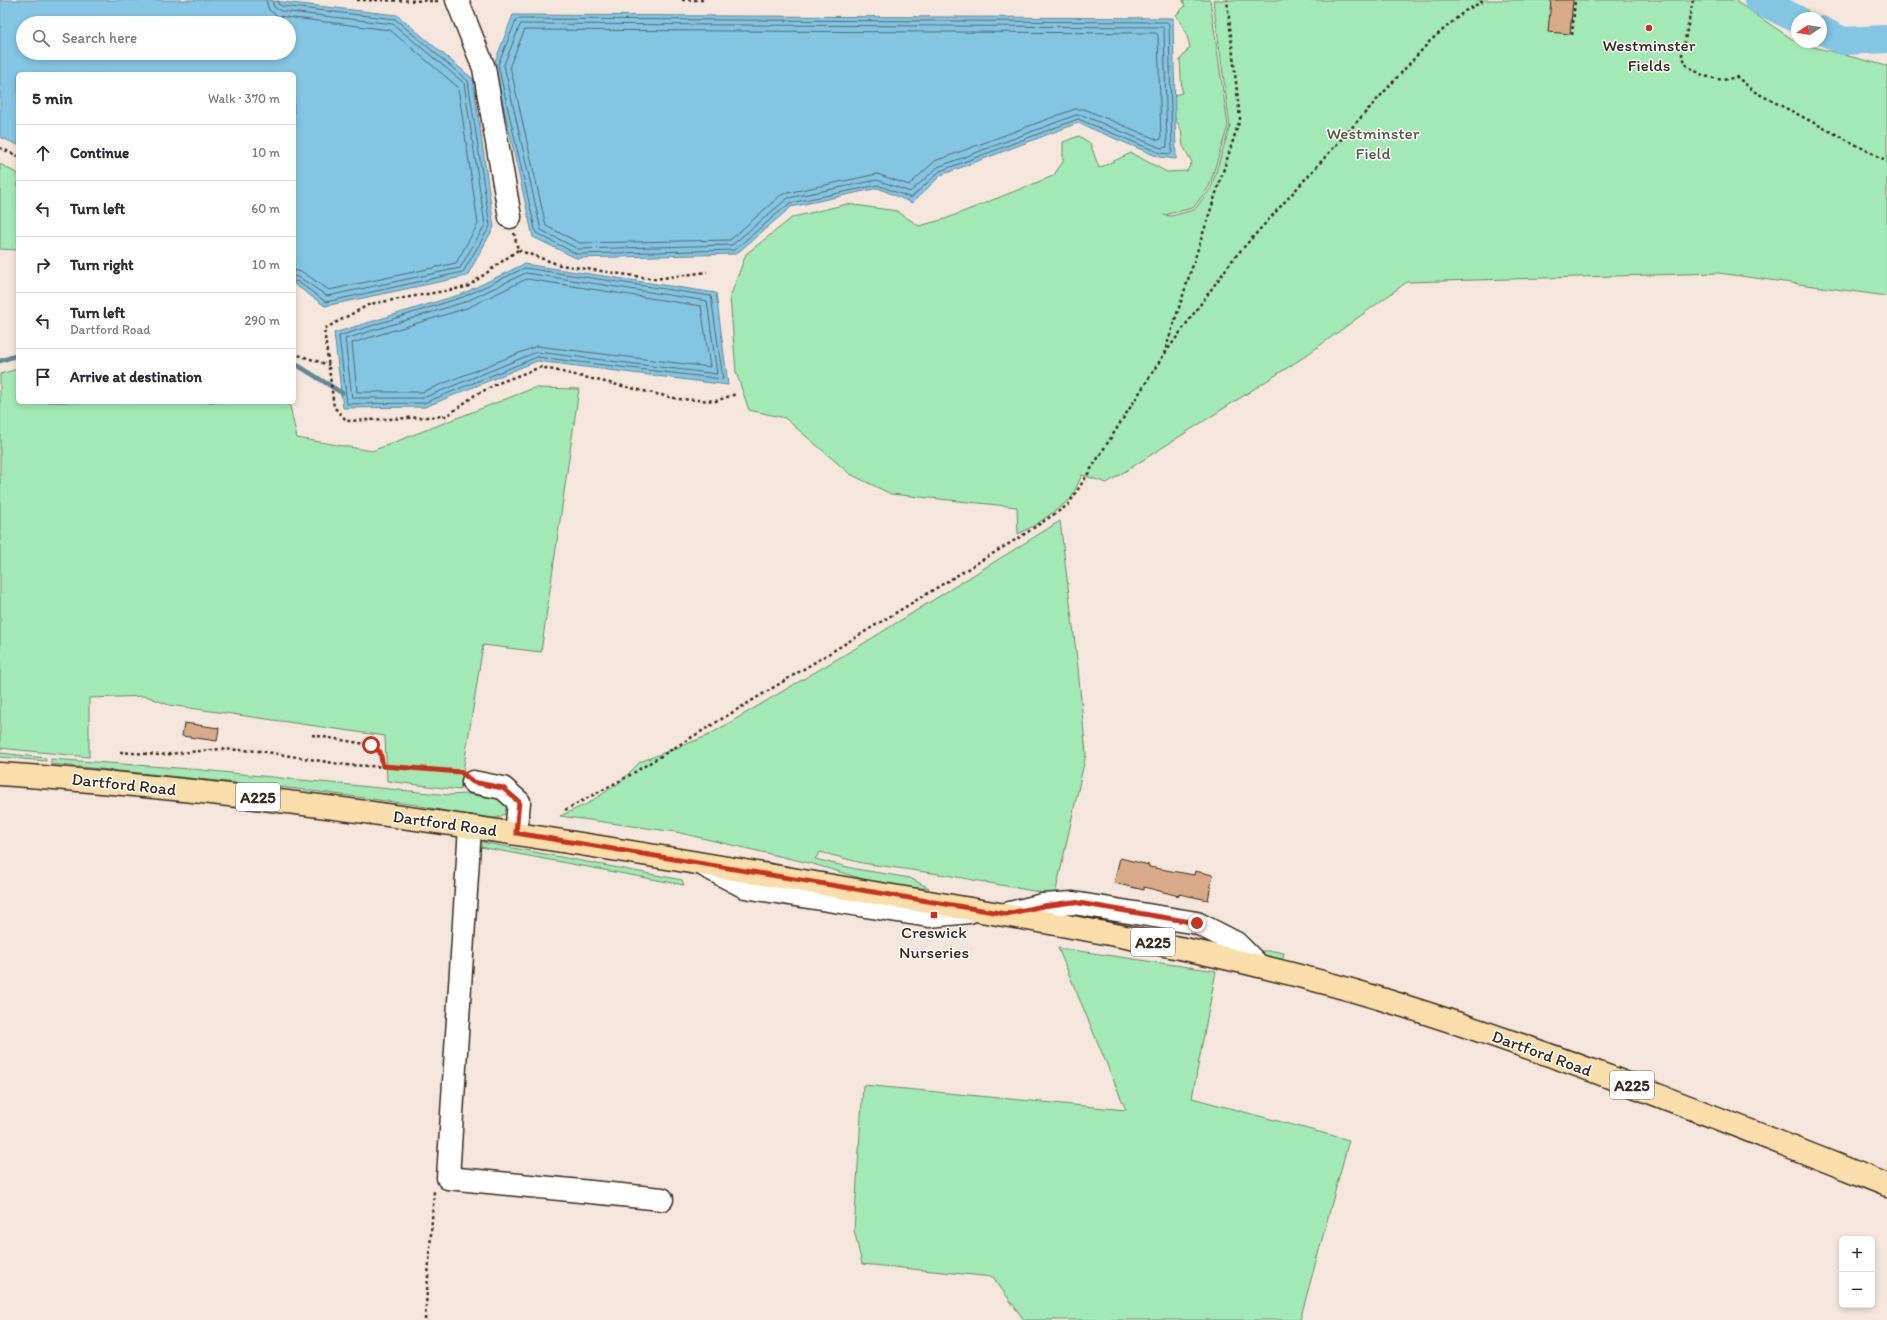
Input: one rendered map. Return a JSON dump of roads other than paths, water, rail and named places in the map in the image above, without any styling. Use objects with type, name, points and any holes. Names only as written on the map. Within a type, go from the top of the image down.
[{"type":"main road","name":"Dartford Road","points":[[0,774],[261,797],[470,826],[1099,930],[1257,964],[1374,997],[1517,1043],[1660,1096],[1887,1185]]},
{"type":"lane","points":[[457,0],[484,68],[510,217]]},
{"type":"lane","points":[[473,782],[503,788],[519,802],[516,833]]},
{"type":"lane","points":[[470,826],[448,1178],[662,1198]]},
{"type":"water","points":[[0,0],[265,0],[397,15],[473,79],[494,227],[467,276],[325,306],[296,285],[296,72],[16,72],[16,144],[0,137]]},
{"type":"water","points":[[513,15],[1173,18],[1176,159],[1159,157],[1078,123],[941,175],[912,203],[878,188],[791,207],[736,254],[576,258],[533,237],[494,64]]},
{"type":"water","points":[[524,264],[716,293],[728,385],[537,361],[425,407],[343,408],[334,333],[462,294]]},
{"type":"waterway","points":[[1758,0],[1791,16]]},
{"type":"waterway","points":[[1827,33],[1843,41],[1887,39]]},
{"type":"waterway","points":[[0,361],[16,356]]},
{"type":"waterway","points":[[296,364],[342,393]]},
{"type":"place","name":"Westminster Fields","points":[[1649,28]]},
{"type":"place","name":"Creswick Nurseries","points":[[934,915]]},
{"type":"park label","name":"Westminster Field","points":[[1373,143]]}]
